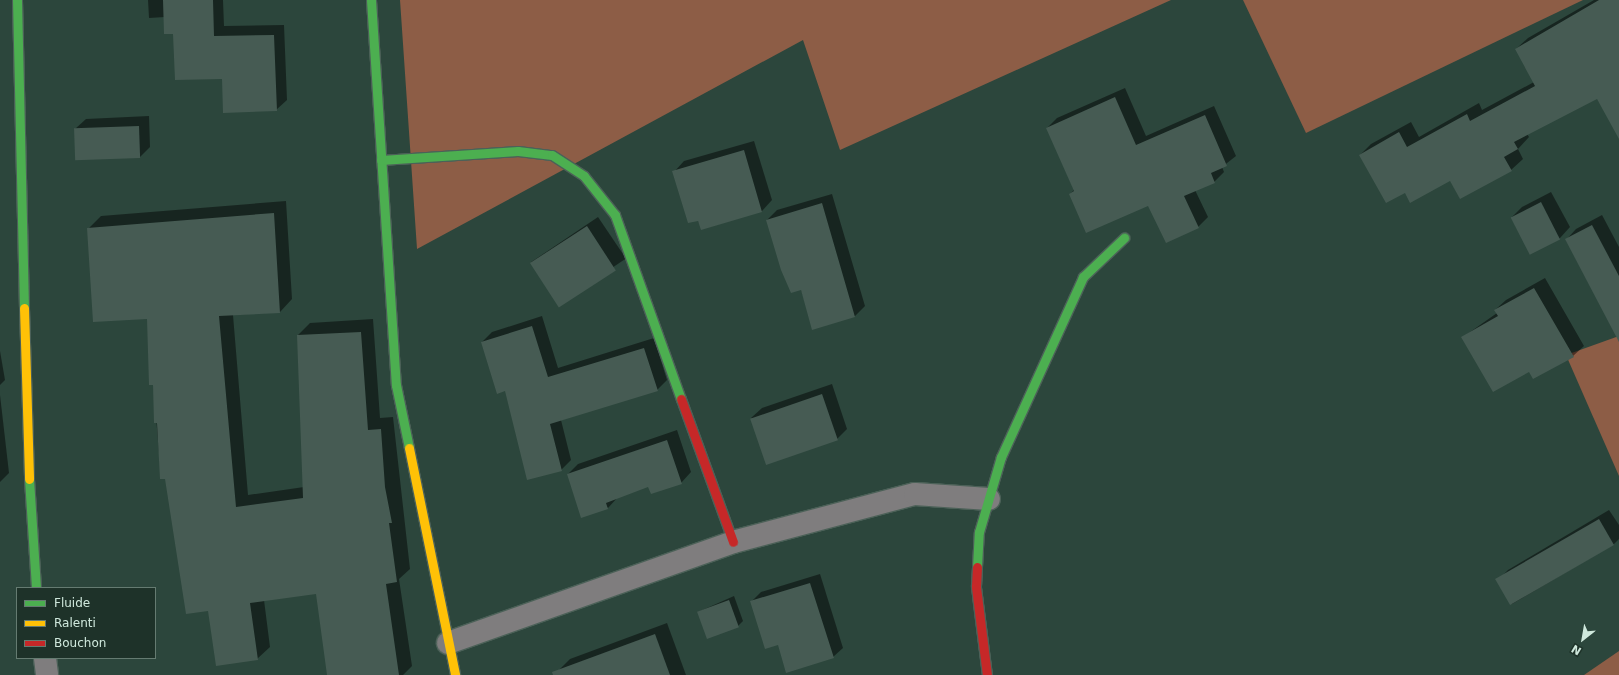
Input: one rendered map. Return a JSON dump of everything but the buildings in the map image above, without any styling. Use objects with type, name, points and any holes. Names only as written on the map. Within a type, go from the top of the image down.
[{"type":"street","points":[[17,0],[26,421],[36,587]]},
{"type":"street","points":[[371,0],[396,385],[455,675]]},
{"type":"street","points":[[381,160],[518,151],[552,155],[584,176],[615,215],[733,542]]},
{"type":"street","points":[[987,675],[976,587],[979,532],[1001,457],[1083,276],[1124,238]]},
{"type":"street","points":[[448,643],[733,542],[916,494],[989,499]]},
{"type":"street","points":[[45,659],[47,675]]},
{"type":"shaded area","points":[[400,0],[1171,0],[840,150],[803,40],[417,249]]},
{"type":"shaded area","points":[[1243,0],[1583,0],[1306,133]]},
{"type":"shaded area","points":[[1619,336],[1619,476],[1566,355]]},
{"type":"shaded area","points":[[1619,651],[1619,675],[1584,675]]},
{"type":"traffic: fast","points":[[17,0],[24,308]]},
{"type":"traffic: fast","points":[[371,0],[396,385],[409,448]]},
{"type":"traffic: fast","points":[[381,160],[518,151],[552,155],[584,176],[615,215],[681,399]]},
{"type":"traffic: fast","points":[[977,567],[979,532],[1001,457],[1083,277],[1124,238]]},
{"type":"traffic: fast","points":[[29,479],[36,587]]},
{"type":"traffic: slow","points":[[24,308],[29,479]]},
{"type":"traffic: slow","points":[[409,448],[455,675]]},
{"type":"traffic: jam","points":[[681,399],[733,542]]},
{"type":"traffic: jam","points":[[977,567],[976,587],[987,675]]}]
